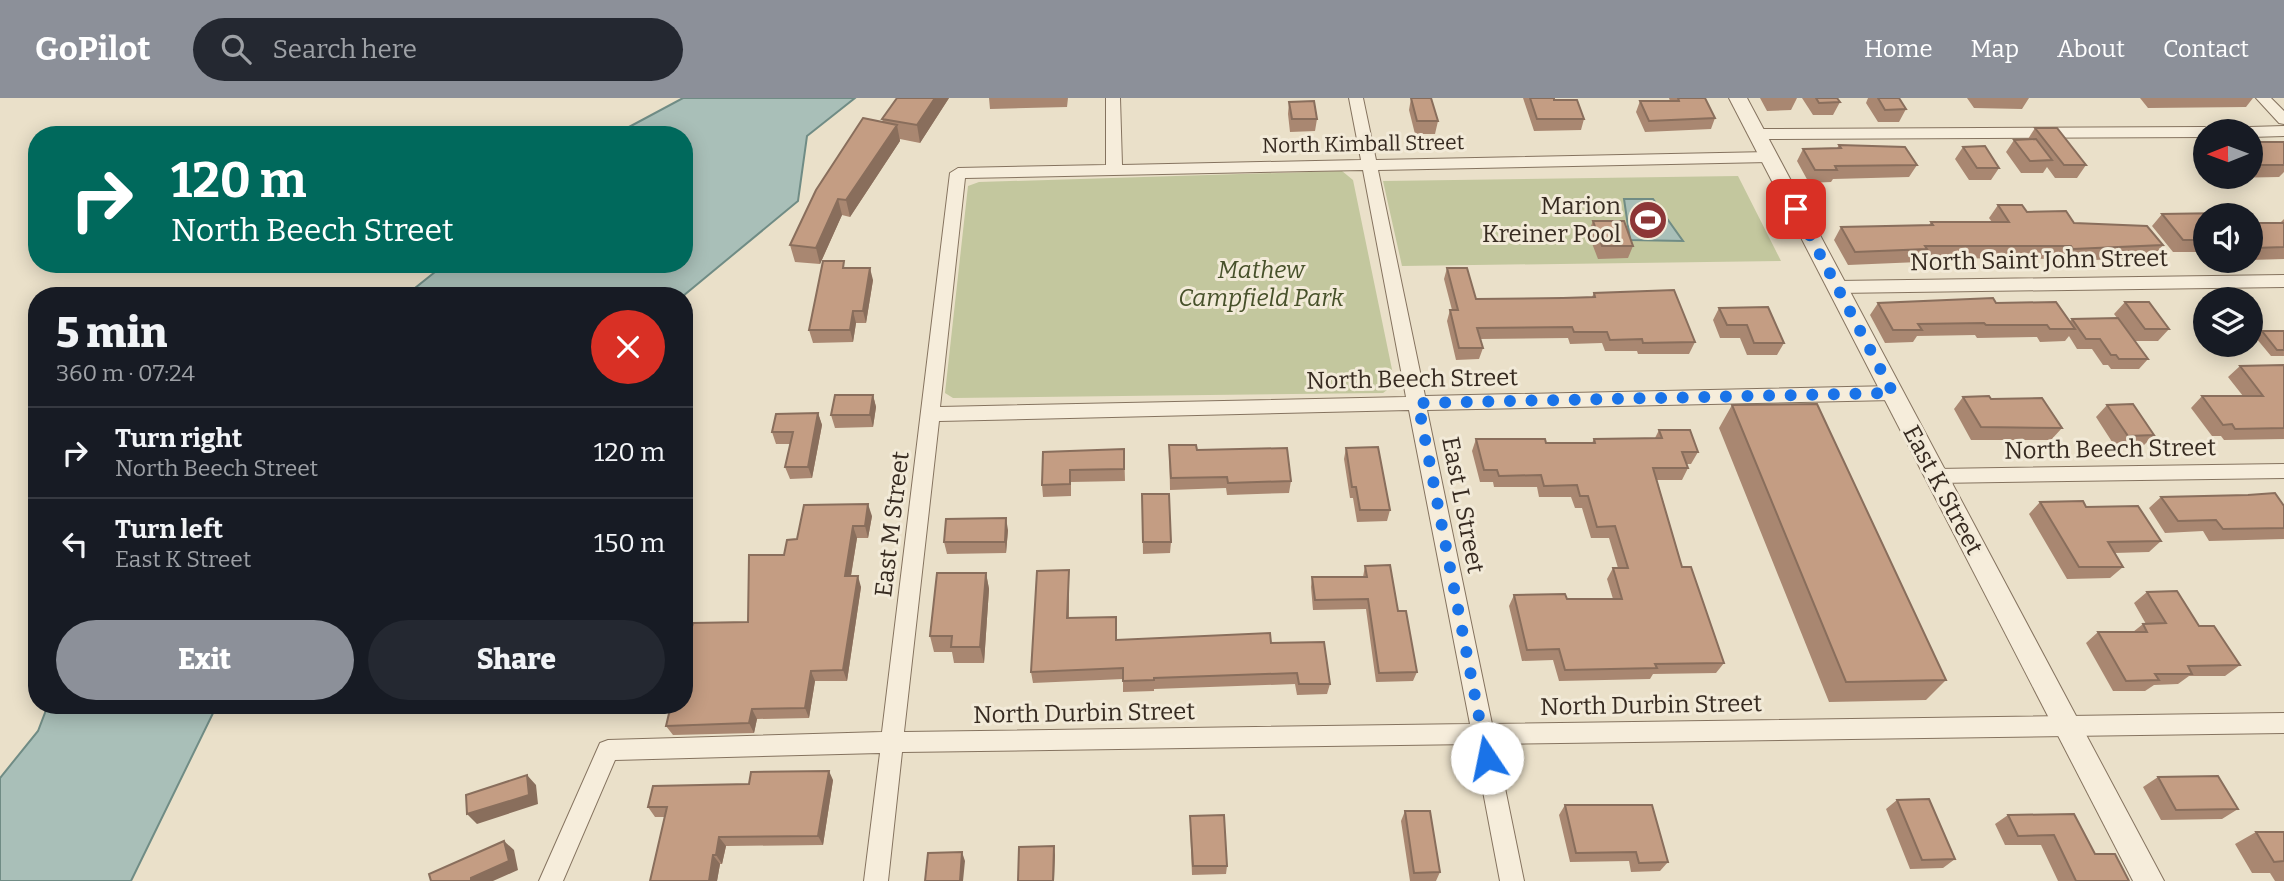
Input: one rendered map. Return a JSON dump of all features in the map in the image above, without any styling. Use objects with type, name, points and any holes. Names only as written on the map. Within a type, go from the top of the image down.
[{"type":"street","points":[[1113,98],[1114,170]]},
{"type":"street","name":"East L Street","points":[[1356,98],[1512,881]]},
{"type":"street","name":"East K Street","points":[[1738,98],[2149,881]]},
{"type":"street","points":[[2263,98],[2284,120]]},
{"type":"street","points":[[2263,132],[2284,131]]},
{"type":"street","points":[[1757,134],[2193,132]]},
{"type":"street","name":"North Kimball Street","points":[[958,173],[1769,158]]},
{"type":"street","name":"East M Street","points":[[876,881],[958,173]]},
{"type":"street","name":"North Saint John Street","points":[[1837,287],[2284,281]]},
{"type":"street","name":"North Beech Street","points":[[932,414],[1893,393]]},
{"type":"street","name":"North Beech Street","points":[[1936,476],[2284,471]]},
{"type":"street","name":"North Durbin Street","points":[[551,881],[608,750],[892,742],[2284,723]]},
{"type":"green space","name":"Mathew Campfield Park","points":[[1342,171],[1353,180],[1395,384],[1383,393],[953,398],[945,393],[968,186],[979,182]]},
{"type":"green space","name":"Marion Kreiner Pool","points":[[1738,176],[1781,261],[1402,266],[1383,181]]},
{"type":"water","points":[[683,98],[855,98],[807,136],[798,201],[693,288],[416,287],[434,273],[693,273],[693,126],[631,126]]},
{"type":"water","name":"Marion Kreiner Pool","points":[[1624,199],[1653,199],[1683,241],[1630,240]]},
{"type":"water","points":[[45,714],[213,714],[131,881],[0,881],[0,778],[38,731]]},
{"type":"building","points":[[897,98],[935,98],[917,125],[882,119]]},
{"type":"building","points":[[1411,98],[1431,98],[1438,121],[1417,121]]},
{"type":"building","points":[[1530,98],[1577,100],[1584,119],[1537,119]]},
{"type":"building","points":[[1678,98],[1705,98],[1715,118],[1649,121],[1640,101],[1679,101]]},
{"type":"building","points":[[1816,98],[1837,98],[1840,102],[1819,103]]},
{"type":"building","points":[[1878,98],[1899,98],[1906,109],[1885,110]]},
{"type":"building","points":[[1314,101],[1317,119],[1292,119],[1289,102]]},
{"type":"building","points":[[863,118],[897,125],[846,200],[838,199],[816,248],[790,245],[816,190]]},
{"type":"building","points":[[2035,128],[2057,128],[2086,165],[2064,165]]},
{"type":"building","points":[[2036,139],[2052,160],[2030,161],[2014,140]]},
{"type":"building","points":[[2263,142],[2284,142],[2284,165],[2263,165]]},
{"type":"building","points":[[1839,145],[1905,147],[1917,165],[1835,166],[1837,170],[1815,170],[1803,149],[1841,148]]},
{"type":"building","points":[[1985,146],[1999,168],[1977,168],[1963,147]]},
{"type":"building","points":[[1998,205],[2022,205],[2027,212],[2066,211],[2074,223],[2147,226],[2163,245],[2073,249],[2071,246],[1925,246],[1927,249],[1855,252],[1841,227],[1933,225],[1931,222],[2009,222]]},
{"type":"building","points":[[2162,214],[2193,214],[2193,240],[2183,240]]},
{"type":"building","points":[[1593,221],[1624,221],[1633,246],[1602,246]]},
{"type":"building","points":[[2263,223],[2284,223],[2284,247],[2263,248]]},
{"type":"building","points":[[823,261],[844,261],[843,268],[870,268],[863,311],[853,311],[850,330],[809,330]]},
{"type":"building","points":[[1447,268],[1467,268],[1476,299],[1595,297],[1594,293],[1674,290],[1695,342],[1643,343],[1642,339],[1610,340],[1607,332],[1574,332],[1572,327],[1477,328],[1483,348],[1459,348],[1450,310],[1458,310]]},
{"type":"building","points":[[1993,298],[1996,303],[2056,302],[2075,329],[2050,329],[2047,325],[1984,323],[1918,324],[1922,330],[1893,330],[1878,303]]},
{"type":"building","points":[[2125,302],[2149,302],[2169,329],[2145,329]]},
{"type":"building","points":[[1768,307],[1784,343],[1754,343],[1747,325],[1727,325],[1719,308]]},
{"type":"building","points":[[2118,318],[2148,359],[2119,359],[2116,355],[2111,355],[2100,339],[2086,339],[2072,319]]},
{"type":"building","points":[[2263,331],[2284,331],[2284,350],[2277,350]]},
{"type":"building","points":[[2284,365],[2284,428],[2235,429],[2232,424],[2223,425],[2202,396],[2263,396],[2240,366]]},
{"type":"building","points":[[835,395],[873,395],[870,415],[831,415]]},
{"type":"building","points":[[1989,396],[1991,399],[2042,398],[2062,428],[1981,427],[1963,397]]},
{"type":"building","points":[[1817,404],[1946,680],[1846,682],[1732,405]]},
{"type":"building","points":[[2133,404],[2154,435],[2128,436],[2107,405]]},
{"type":"building","points":[[818,413],[808,467],[785,467],[793,432],[772,432],[776,414]]},
{"type":"building","points":[[1659,430],[1690,430],[1698,452],[1682,452],[1688,468],[1653,468],[1682,567],[1691,567],[1724,663],[1565,670],[1559,649],[1527,650],[1514,595],[1565,594],[1567,599],[1622,599],[1613,568],[1628,568],[1615,526],[1597,527],[1588,496],[1580,496],[1577,485],[1544,486],[1541,475],[1499,476],[1497,470],[1484,470],[1476,439],[1545,439],[1546,443],[1595,443],[1594,439],[1662,438]]},
{"type":"building","points":[[1169,445],[1196,445],[1197,450],[1287,448],[1291,481],[1228,483],[1227,477],[1171,478]]},
{"type":"building","points":[[1378,447],[1390,510],[1360,510],[1356,487],[1352,487],[1346,448]]},
{"type":"building","points":[[1124,449],[1124,469],[1070,470],[1070,484],[1042,485],[1043,452]]},
{"type":"building","points":[[2275,493],[2284,506],[2284,528],[2223,529],[2216,520],[2178,521],[2161,497],[2248,495]]},
{"type":"building","points":[[1142,494],[1169,494],[1171,542],[1143,542]]},
{"type":"building","points":[[2083,501],[2086,507],[2138,506],[2161,541],[2108,542],[2123,567],[2079,567],[2040,502]]},
{"type":"building","points":[[868,504],[865,526],[853,526],[845,576],[858,576],[843,670],[811,671],[805,708],[752,709],[749,723],[666,726],[669,714],[693,714],[693,623],[748,622],[749,555],[784,555],[787,540],[797,539],[804,505]]},
{"type":"building","points":[[1006,518],[1005,542],[944,542],[946,519]]},
{"type":"building","points":[[1390,565],[1398,611],[1406,611],[1417,672],[1379,673],[1368,599],[1315,600],[1312,577],[1367,577],[1365,566]]},
{"type":"building","points":[[1069,570],[1067,618],[1116,617],[1116,640],[1270,633],[1271,643],[1324,642],[1330,684],[1299,684],[1297,673],[1123,681],[1123,668],[1031,672],[1037,571]]},
{"type":"building","points":[[937,573],[986,573],[980,647],[951,647],[952,636],[930,636]]},
{"type":"building","points":[[2177,591],[2199,626],[2214,626],[2240,665],[2188,666],[2192,674],[2155,674],[2159,680],[2126,681],[2098,632],[2147,632],[2143,624],[2166,623],[2147,592]]},
{"type":"building","points":[[829,771],[818,836],[719,837],[709,881],[650,881],[667,807],[648,807],[653,786],[749,784],[751,772]]},
{"type":"building","points":[[527,775],[529,795],[467,814],[466,795]]},
{"type":"building","points":[[2218,776],[2238,809],[2176,810],[2158,777]]},
{"type":"building","points":[[1929,799],[1955,859],[1922,860],[1897,800]]},
{"type":"building","points":[[1565,805],[1652,805],[1668,862],[1639,863],[1636,852],[1576,853]]},
{"type":"building","points":[[1405,811],[1430,811],[1440,872],[1414,873]]},
{"type":"building","points":[[2074,814],[2095,854],[2115,854],[2129,881],[2076,881],[2054,835],[2018,836],[2008,815]]},
{"type":"building","points":[[1224,815],[1227,866],[1193,866],[1190,816]]},
{"type":"building","points":[[2256,832],[2284,832],[2284,861],[2274,862]]},
{"type":"building","points":[[504,841],[509,861],[471,878],[471,881],[431,881],[429,874]]},
{"type":"building","points":[[1054,846],[1053,881],[1018,881],[1019,847]]},
{"type":"building","points":[[962,852],[960,881],[925,881],[928,853]]},
{"type":"place","name":"Marion Kreiner Pool","points":[[1648,220]]},
{"type":"route","points":[[1487,758],[1418,403],[1893,393],[1796,209]]}]
